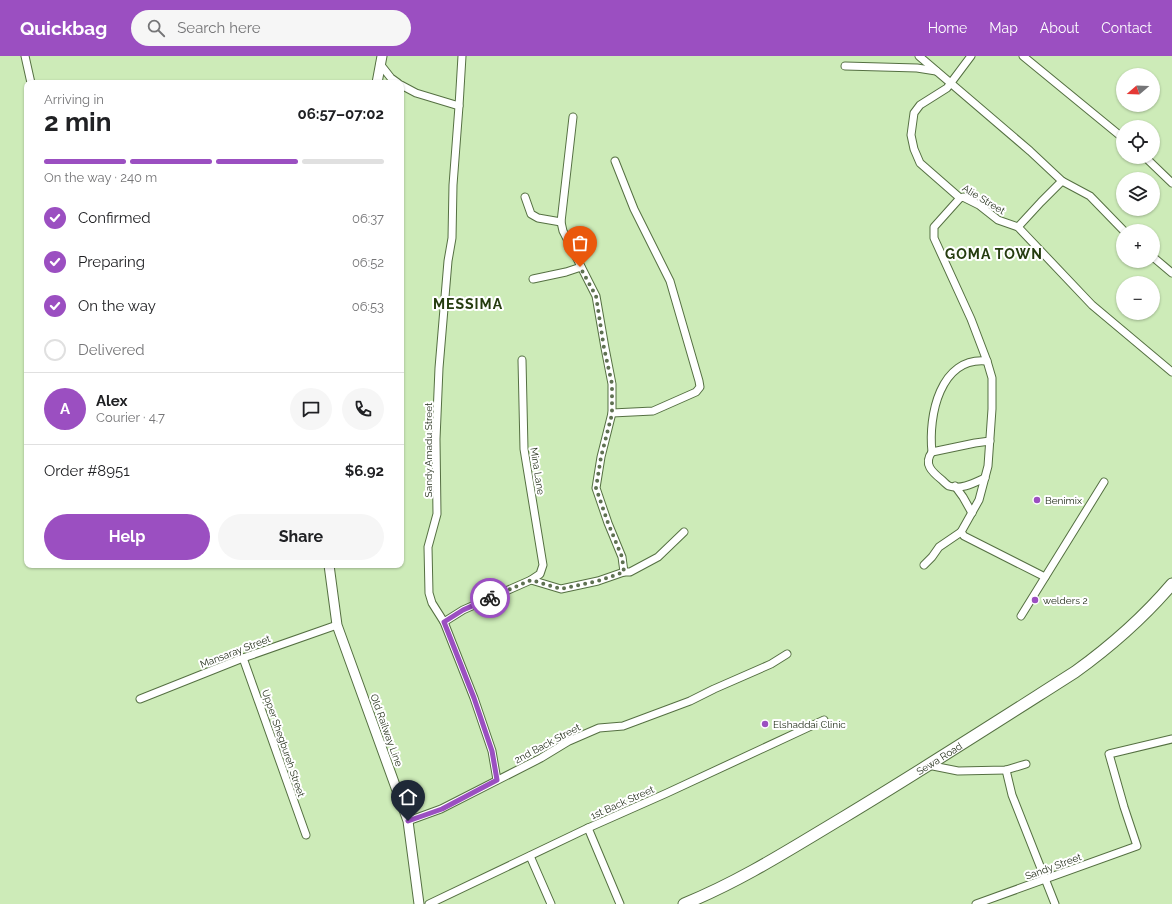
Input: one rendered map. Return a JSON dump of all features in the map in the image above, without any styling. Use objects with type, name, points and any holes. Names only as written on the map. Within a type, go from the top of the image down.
[{"type":"main road","name":"Sewa Road","points":[[684,904],[710,894],[760,868],[928,765],[1075,672],[1102,654],[1124,635],[1172,584]]},
{"type":"street","points":[[25,56],[30,80]]},
{"type":"street","name":"Sandy Amadu Street","points":[[462,56],[453,185],[452,238],[448,260],[439,368],[436,439],[437,514],[428,547],[428,593],[444,622],[474,698],[492,751],[497,780]]},
{"type":"street","points":[[919,56],[951,82],[1062,181],[1090,196],[1117,224]]},
{"type":"street","name":"Alie Street","points":[[971,56],[947,88],[920,105],[914,113],[911,135],[914,149],[920,163],[960,198],[963,197],[979,205],[998,220],[1018,227],[1092,305],[1172,372]]},
{"type":"street","points":[[1023,56],[1116,132]]},
{"type":"street","points":[[378,80],[381,60]]},
{"type":"street","points":[[381,60],[391,78],[394,80]]},
{"type":"street","points":[[845,66],[917,68],[939,72]]},
{"type":"street","points":[[404,87],[416,93],[459,106]]},
{"type":"street","points":[[573,117],[561,222],[563,231],[580,267],[596,296],[604,348],[612,384],[612,414],[601,457],[596,488],[622,557],[624,572]]},
{"type":"street","points":[[612,414],[653,411],[696,392],[700,387],[670,281],[634,209],[615,161]]},
{"type":"street","points":[[1152,164],[1172,183]]},
{"type":"street","points":[[1018,227],[1040,202],[1062,181]]},
{"type":"street","points":[[525,197],[531,214],[538,218],[561,222]]},
{"type":"street","points":[[924,565],[939,547],[961,532],[979,500],[988,466],[992,409],[992,378],[971,319],[934,238],[934,227],[960,198]]},
{"type":"street","points":[[1160,263],[1172,274]]},
{"type":"street","points":[[533,279],[566,272],[580,267]]},
{"type":"street","name":"Mina Lane","points":[[522,360],[524,449],[543,565],[540,574],[531,580]]},
{"type":"street","points":[[932,452],[931,427],[936,402],[940,391],[954,371],[964,363],[977,360],[987,361]]},
{"type":"street","points":[[985,478],[967,486],[948,486],[933,472],[928,464],[928,457],[932,452],[976,443],[990,442]]},
{"type":"street","points":[[1021,616],[1104,482]]},
{"type":"street","points":[[955,486],[972,513]]},
{"type":"street","points":[[444,622],[463,610],[531,580],[561,589],[598,581],[624,572],[630,572],[658,557],[684,532]]},
{"type":"street","points":[[961,532],[964,536],[1045,577]]},
{"type":"street","name":"Old Railway Line","points":[[328,568],[337,625],[408,821],[419,904]]},
{"type":"street","name":"Mansaray Street","points":[[140,699],[244,658],[337,625]]},
{"type":"street","name":"2nd Back Street","points":[[408,821],[442,809],[541,758],[569,741],[598,728],[623,726],[690,701],[771,664],[787,654]]},
{"type":"street","name":"Upper Shegbureh Street","points":[[244,658],[306,835]]},
{"type":"street","name":"1st Back Street","points":[[428,904],[588,828],[824,720]]},
{"type":"street","name":"Sandy Street","points":[[976,904],[1137,846],[1109,754],[1172,739]]},
{"type":"street","points":[[928,765],[958,771],[1006,770],[1026,764]]},
{"type":"street","points":[[1006,770],[1012,794],[1055,904]]},
{"type":"street","points":[[588,828],[620,904]]},
{"type":"street","points":[[530,856],[552,904]]},
{"type":"way so far","points":[[490,598],[531,580],[561,589],[598,581],[624,572],[622,557],[617,542],[608,523],[596,488],[601,457],[612,414],[612,384],[604,348],[602,327],[596,296],[580,267]]},
{"type":"place","name":"Benimix","points":[[1037,500]]},
{"type":"place","name":"welders 2","points":[[1035,600]]},
{"type":"place","name":"Elshaddai Clinic","points":[[765,724]]},
{"type":"district","name":"GOMA TOWN","points":[[994,254]]},
{"type":"district","name":"MESSIMA","points":[[468,304]]},
{"type":"route","points":[[408,821],[442,809],[497,780],[492,751],[474,698],[444,622],[463,610],[490,598]]}]
